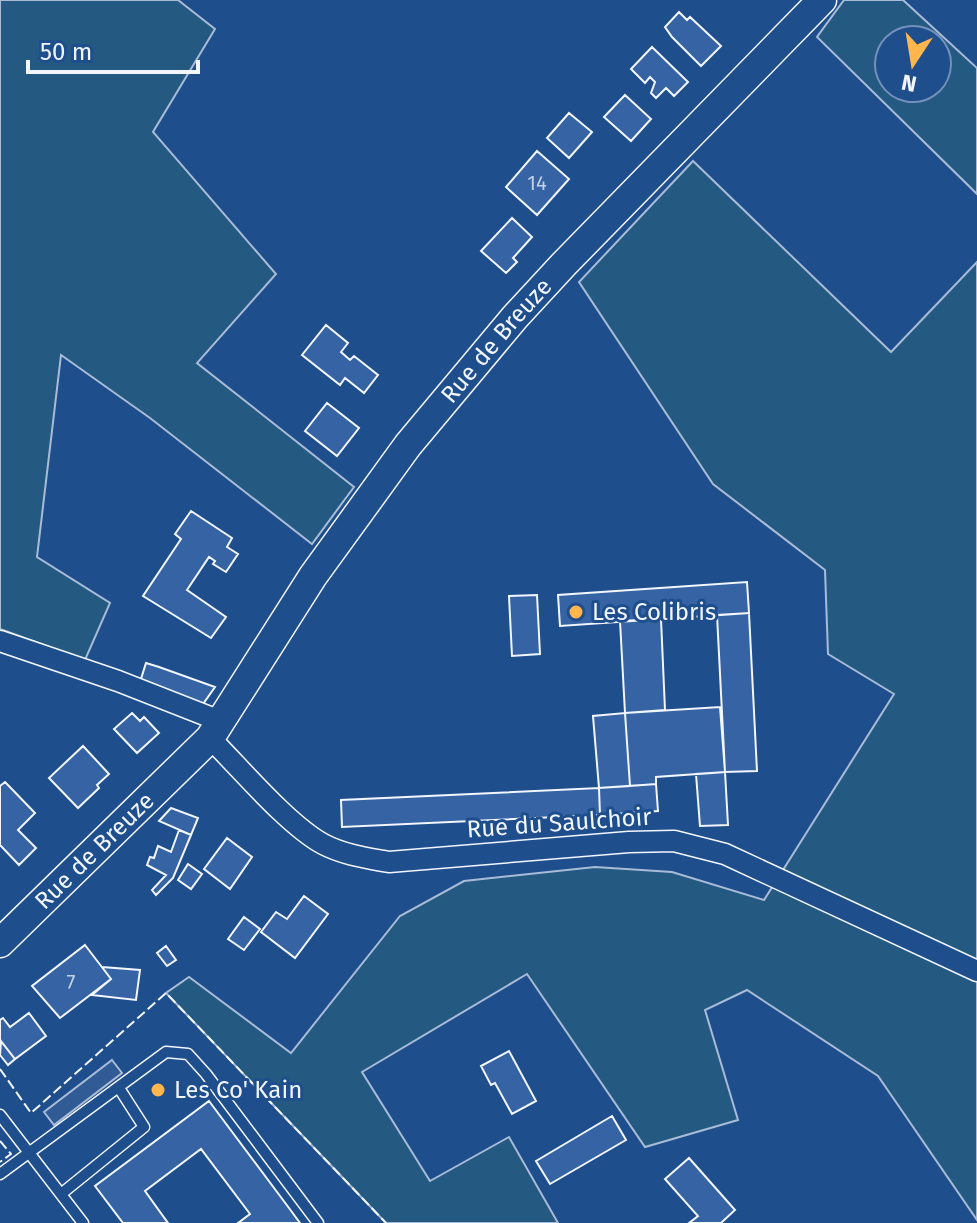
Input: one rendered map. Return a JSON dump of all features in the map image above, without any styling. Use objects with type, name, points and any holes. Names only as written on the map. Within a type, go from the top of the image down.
[{"type":"street","name":"Rue de Breuze","points":[[0,943],[215,729],[313,576],[408,445],[515,317],[607,218],[822,0]]},
{"type":"street","points":[[0,641],[118,681],[215,729]]},
{"type":"street","name":"Rue du Saulchoir","points":[[215,729],[294,822],[322,843],[352,855],[389,862],[674,841],[725,854],[977,971]]},
{"type":"lane","points":[[0,1174],[166,1052],[188,1054],[318,1223]]},
{"type":"lane","points":[[61,1194],[144,1127],[119,1088]]},
{"type":"lane","points":[[0,1115],[83,1223]]},
{"type":"shaded area","points":[[0,0],[178,0],[215,29],[153,132],[276,274],[197,363],[354,487],[312,544],[150,418],[61,355],[37,557],[110,603],[85,660],[0,629]]},
{"type":"shaded area","points":[[844,0],[903,0],[929,24],[873,24],[873,92],[817,37]]},
{"type":"shaded area","points":[[953,46],[977,68],[977,194],[885,104],[953,104]]},
{"type":"shaded area","points":[[693,161],[891,352],[977,262],[977,1220],[878,1076],[747,990],[705,1010],[738,1120],[645,1147],[527,974],[362,1072],[430,1181],[509,1137],[558,1223],[386,1223],[166,993],[189,977],[291,1053],[400,916],[464,881],[595,867],[672,872],[764,900],[894,694],[828,654],[825,570],[713,484],[579,282]]},
{"type":"shaded area","points":[[112,1060],[122,1073],[54,1125],[44,1112]]},
{"type":"building","points":[[679,12],[687,20],[690,17],[721,46],[701,66],[665,27]]},
{"type":"building","points":[[652,47],[688,82],[674,96],[666,88],[656,98],[651,93],[655,82],[650,77],[645,83],[631,69]]},
{"type":"building","points":[[625,95],[651,119],[631,141],[604,117]]},
{"type":"building","points":[[569,113],[592,132],[569,158],[547,138]]},
{"type":"building","points":[[537,151],[569,179],[537,215],[506,187]]},
{"type":"building","points":[[512,218],[532,237],[513,258],[517,262],[506,273],[481,251]]},
{"type":"building","points":[[326,325],[348,343],[341,352],[350,360],[354,356],[378,375],[364,393],[345,378],[340,385],[302,355]]},
{"type":"building","points":[[327,403],[359,428],[337,456],[305,431]]},
{"type":"building","points":[[191,511],[232,538],[227,547],[238,554],[226,572],[213,564],[215,561],[209,557],[187,590],[226,617],[211,638],[143,596],[181,539],[175,534]]},
{"type":"building","points":[[747,582],[749,613],[560,626],[558,595]]},
{"type":"building","points":[[537,595],[540,654],[512,656],[509,596]]},
{"type":"building","points":[[749,613],[757,771],[725,772],[717,615]]},
{"type":"building","points":[[661,619],[665,710],[625,713],[620,621]]},
{"type":"building","points":[[146,663],[215,687],[203,704],[140,682]]},
{"type":"building","points":[[720,707],[725,772],[656,777],[656,784],[630,786],[625,713]]},
{"type":"building","points":[[132,713],[140,721],[144,717],[159,733],[137,753],[114,729]]},
{"type":"building","points":[[625,713],[630,786],[599,788],[593,716]]},
{"type":"building","points":[[83,746],[109,774],[78,808],[49,778]]},
{"type":"building","points":[[725,772],[728,825],[700,826],[696,774]]},
{"type":"building","points":[[5,782],[35,813],[18,830],[36,848],[19,865],[0,845],[0,786]]},
{"type":"building","points":[[656,784],[658,811],[600,815],[599,788]]},
{"type":"building","points":[[599,788],[600,815],[342,827],[341,800]]},
{"type":"building","points":[[171,808],[198,818],[191,835],[159,821]]},
{"type":"building","points":[[179,830],[191,835],[173,878],[156,895],[152,890],[166,875],[147,865],[150,857],[154,858],[158,846],[171,852]]},
{"type":"building","points":[[227,838],[252,857],[230,889],[204,869]]},
{"type":"building","points":[[188,864],[202,874],[191,889],[178,880]]},
{"type":"building","points":[[304,896],[328,914],[295,958],[261,932],[276,912],[287,919]]},
{"type":"building","points":[[244,917],[260,929],[244,950],[228,939]]},
{"type":"building","points":[[85,945],[111,979],[60,1018],[32,986]]},
{"type":"building","points":[[166,946],[176,960],[167,966],[157,953]]},
{"type":"building","points":[[102,967],[140,970],[136,1000],[92,995],[111,979]]},
{"type":"building","points":[[29,1013],[46,1036],[15,1059],[0,1040],[0,1020],[3,1018],[10,1027]]},
{"type":"building","points":[[1,1041],[15,1059],[8,1065],[0,1055]]},
{"type":"building","points":[[509,1051],[536,1101],[512,1114],[495,1083],[491,1085],[481,1066]]},
{"type":"building","points":[[209,1101],[300,1223],[238,1223],[250,1214],[201,1149],[145,1191],[168,1223],[123,1223],[95,1186]]},
{"type":"building","points":[[612,1116],[626,1140],[550,1184],[536,1161]]},
{"type":"building","points":[[689,1158],[735,1210],[721,1223],[689,1223],[698,1216],[665,1179]]},
{"type":"fence","points":[[0,1069],[31,1113],[166,993],[386,1223]]},
{"type":"fence","points":[[0,1141],[11,1154],[0,1162]]},
{"type":"place","name":"Les Colibris","points":[[576,612]]},
{"type":"place","name":"Les Co' Kain","points":[[158,1090]]}]
